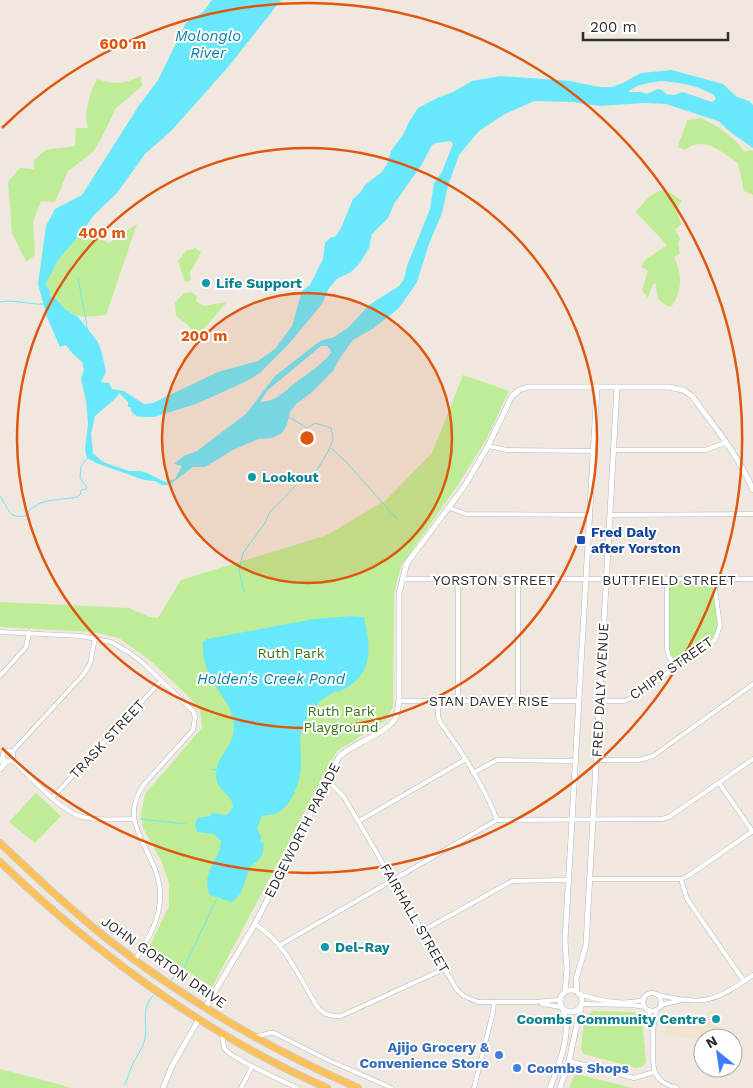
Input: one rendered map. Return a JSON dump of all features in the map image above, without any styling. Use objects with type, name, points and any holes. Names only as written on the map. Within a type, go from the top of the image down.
[{"type":"main road","name":"JOHN GORTON DRIVE","points":[[0,843],[75,912],[157,976],[205,1008],[255,1037],[299,1061],[358,1088]]},
{"type":"main road","name":"JOHN GORTON DRIVE","points":[[0,862],[66,921],[114,960],[169,1000],[222,1034],[328,1088]]},
{"type":"street","name":"EDGEWORTH PARADE","points":[[205,1008],[255,924],[339,757],[393,721],[399,701],[399,593],[407,564],[450,508],[488,446],[512,396],[519,390],[528,387],[597,387]]},
{"type":"street","points":[[597,387],[670,387],[683,390],[692,396],[725,443],[747,476],[753,490]]},
{"type":"street","name":"FRED DALY AVENUE","points":[[560,1000],[565,991],[567,969],[565,941],[568,880],[597,387]]},
{"type":"street","name":"FRED DALY AVENUE","points":[[560,1088],[569,1061],[582,1005],[576,979],[586,945],[617,387]]},
{"type":"street","points":[[614,450],[705,450],[725,443]]},
{"type":"street","points":[[488,446],[507,450],[593,450]]},
{"type":"street","points":[[450,508],[466,514],[590,515]]},
{"type":"street","points":[[610,515],[753,514]]},
{"type":"street","name":"YORSTON STREET","points":[[402,579],[586,580]]},
{"type":"street","name":"BUTTFIELD STREET","points":[[586,580],[753,579]]},
{"type":"street","points":[[458,580],[458,701]]},
{"type":"street","points":[[518,580],[518,701]]},
{"type":"street","points":[[667,580],[666,648],[669,657],[677,667]]},
{"type":"street","name":"CHIPP STREET","points":[[599,701],[624,701],[632,698],[715,640],[720,626],[714,580]]},
{"type":"street","points":[[0,632],[94,638],[111,642],[130,653],[191,709],[195,717],[195,724],[190,735],[139,791],[134,805],[133,819],[136,830],[155,867],[160,891],[160,904],[156,924],[135,960]]},
{"type":"street","points":[[0,676],[26,647],[29,633]]},
{"type":"street","points":[[4,757],[14,755],[12,752],[83,675],[90,664],[94,638]]},
{"type":"street","name":"TRASK STREET","points":[[52,798],[161,681]]},
{"type":"street","points":[[596,760],[639,760],[653,756],[753,684]]},
{"type":"street","name":"STAN DAVEY RISE","points":[[399,701],[579,701]]},
{"type":"street","points":[[438,701],[440,722],[466,759],[491,803],[497,820]]},
{"type":"street","points":[[0,769],[7,750],[12,752]]},
{"type":"street","points":[[4,757],[70,813],[84,818],[133,819]]},
{"type":"street","points":[[358,821],[466,759]]},
{"type":"street","points":[[280,945],[497,820],[662,819],[669,817],[753,759]]},
{"type":"street","points":[[473,773],[497,760],[575,761]]},
{"type":"street","name":"FAIRHALL STREET","points":[[327,780],[342,793],[457,990],[464,996],[478,1002],[560,1000]]},
{"type":"street","points":[[589,879],[681,879],[753,831],[719,783]]},
{"type":"street","points":[[681,879],[687,898],[744,981]]},
{"type":"street","points":[[422,931],[512,881],[568,880]]},
{"type":"street","points":[[255,924],[269,933],[280,945],[316,1005],[322,1013],[331,1017],[341,1016],[444,969]]},
{"type":"street","points":[[565,991],[571,990],[594,999],[605,1000],[644,1000],[649,994],[701,1002],[726,993],[753,975]]},
{"type":"street","points":[[653,1031],[661,1002],[657,995]]},
{"type":"street","points":[[550,1088],[561,1057],[567,1026],[567,1017],[562,1009],[560,1000]]},
{"type":"street","points":[[644,1000],[653,1031],[654,1072],[665,1085],[677,1088]]},
{"type":"street","points":[[562,1009],[573,1012],[582,1005],[632,1005],[647,1009],[658,1009],[664,1004],[682,1000]]},
{"type":"street","points":[[474,1088],[494,1002]]},
{"type":"street","name":"FAIRHALL STREET","points":[[535,1002],[562,1009]]},
{"type":"street","points":[[163,1088],[172,1066],[199,1019]]},
{"type":"street","points":[[255,1037],[274,1033],[328,1060],[392,1088]]},
{"type":"street","name":"JOHN GORTON DRIVE","points":[[222,1034],[227,1051],[252,1066],[297,1088]]},
{"type":"street","points":[[569,1061],[634,1078],[654,1072]]},
{"type":"street","points":[[241,1088],[252,1066]]},
{"type":"shaded area","points":[[709,1011],[719,1012],[717,1028],[693,1028],[693,1038],[665,1035],[666,1019],[707,1023]]},
{"type":"green space","points":[[141,76],[142,86],[116,108],[93,152],[68,171],[55,202],[41,201],[33,221],[35,255],[26,262],[12,233],[8,182],[20,168],[34,169],[34,160],[46,150],[75,146],[76,128],[88,128],[87,109],[97,79],[120,83]]},
{"type":"green space","points":[[701,118],[725,132],[745,152],[753,151],[753,195],[744,191],[738,163],[725,154],[706,145],[699,144],[685,150],[678,147],[687,120]]},
{"type":"green space","points":[[664,190],[682,201],[678,207],[678,212],[682,224],[675,230],[680,238],[678,244],[680,254],[674,257],[679,270],[680,283],[677,296],[671,307],[659,299],[656,284],[653,284],[648,298],[642,290],[648,271],[641,267],[645,260],[667,245],[636,212],[652,195]]},
{"type":"green space","points":[[137,224],[106,315],[75,315],[50,296],[44,285],[58,260],[83,231],[109,243]]},
{"type":"green space","points":[[195,248],[201,252],[190,273],[191,280],[185,282],[178,261],[186,251]]},
{"type":"green space","points":[[191,292],[197,296],[196,301],[203,306],[227,302],[196,338],[189,326],[176,316],[175,303],[184,293]]},
{"type":"green space","name":"Ruth Park","points":[[463,375],[509,391],[486,440],[457,486],[401,566],[394,593],[393,707],[385,721],[337,751],[212,987],[149,948],[169,906],[169,883],[161,860],[143,828],[141,813],[145,794],[202,728],[200,710],[151,661],[119,638],[94,632],[0,627],[0,602],[129,608],[150,617],[158,618],[181,580],[327,535],[386,500],[432,453]]},
{"type":"green space","points":[[667,580],[714,580],[720,626],[715,640],[677,667],[669,657]]},
{"type":"green space","points":[[36,793],[61,816],[35,843],[9,822]]},
{"type":"green space","points":[[593,1011],[634,1012],[642,1018],[646,1062],[642,1067],[636,1068],[584,1054],[581,1049],[584,1022]]},
{"type":"green space","points":[[0,1069],[62,1085],[70,1088],[0,1088]]},
{"type":"green space","points":[[577,1074],[632,1088],[569,1088],[574,1076]]},
{"type":"water","name":"Molonglo River","points":[[212,0],[281,0],[229,66],[172,130],[145,154],[117,193],[93,216],[83,231],[58,260],[45,285],[50,290],[50,296],[78,317],[98,342],[106,372],[101,382],[109,383],[112,389],[124,391],[144,404],[153,403],[218,372],[258,361],[275,349],[292,326],[302,291],[310,285],[323,259],[325,243],[330,238],[336,236],[353,199],[365,185],[382,172],[391,151],[403,135],[418,108],[472,81],[500,76],[570,81],[599,87],[612,87],[641,73],[672,70],[723,84],[737,97],[749,101],[753,105],[753,148],[718,121],[666,104],[644,103],[599,106],[573,102],[534,101],[505,114],[479,131],[459,155],[448,186],[442,213],[429,244],[417,282],[399,308],[374,328],[353,340],[333,371],[310,394],[296,404],[290,412],[287,425],[282,433],[272,438],[258,439],[233,450],[205,467],[193,467],[169,485],[162,485],[155,481],[144,480],[96,463],[87,458],[85,450],[88,423],[81,379],[84,369],[82,362],[66,345],[60,347],[47,317],[38,284],[46,226],[55,209],[82,195],[138,107],[158,80],[186,23],[203,12]],"holes":[[[660,81],[694,86],[714,95],[716,99],[712,102],[683,92],[674,95],[666,94],[658,89],[647,94],[628,92],[639,86]],[[450,141],[453,144],[442,172],[434,183],[430,209],[407,266],[404,279],[399,286],[369,305],[349,327],[334,337],[320,341],[275,376],[246,414],[197,451],[184,456],[174,464],[182,466],[175,479],[165,482],[147,473],[129,471],[103,462],[93,453],[91,434],[95,416],[115,399],[119,393],[128,402],[128,407],[136,416],[154,417],[196,404],[247,381],[261,372],[288,345],[322,304],[329,288],[337,279],[351,272],[359,264],[369,248],[372,234],[388,218],[394,204],[422,164],[432,145]],[[321,346],[327,346],[330,349],[331,353],[313,370],[275,398],[260,402],[268,390]]]},
{"type":"water","name":"Holden's Creek Pond","points":[[351,616],[364,617],[369,649],[365,668],[352,684],[323,699],[309,714],[301,732],[301,767],[297,786],[291,799],[282,810],[275,814],[262,816],[257,828],[262,837],[260,841],[264,844],[263,852],[250,868],[239,895],[232,902],[210,895],[207,880],[221,841],[214,834],[197,832],[195,823],[198,818],[210,816],[212,813],[227,815],[233,807],[230,799],[221,789],[216,775],[220,760],[231,741],[234,725],[229,707],[207,670],[203,653],[203,642],[207,639],[314,619]]},
{"type":"waterway","points":[[78,278],[88,331]]},
{"type":"waterway","points":[[0,302],[44,304]]},
{"type":"waterway","points":[[244,592],[239,570],[243,553],[265,523],[269,513],[301,480],[317,470],[333,439],[331,428],[315,423],[307,428],[289,417]]},
{"type":"waterway","points":[[331,448],[347,463],[397,519]]},
{"type":"waterway","points":[[0,496],[9,511],[15,516],[25,516],[36,506],[48,501],[77,497],[80,495],[81,490],[87,487],[80,478],[81,466],[88,457]]},
{"type":"waterway","points":[[212,769],[216,770]]},
{"type":"waterway","points":[[140,819],[186,824]]},
{"type":"waterway","points":[[170,981],[183,970],[217,898]]},
{"type":"waterway","points":[[125,1085],[133,1063],[144,1042],[147,1005],[155,994]]},
{"type":"place","name":"Life Support","points":[[206,283]]},
{"type":"place","name":"Lookout","points":[[252,477]]},
{"type":"place","name":"Fred Daly after Yorston","points":[[581,540]]},
{"type":"place","name":"Del-Ray","points":[[325,947]]},
{"type":"place","name":"Coombs Community Centre","points":[[716,1019]]},
{"type":"place","name":"Ajijo Grocery & Convenience Store","points":[[499,1055]]},
{"type":"place","name":"Coombs Shops","points":[[517,1068]]},
{"type":"park label","name":"Ruth Park Playground","points":[[341,720]]}]
